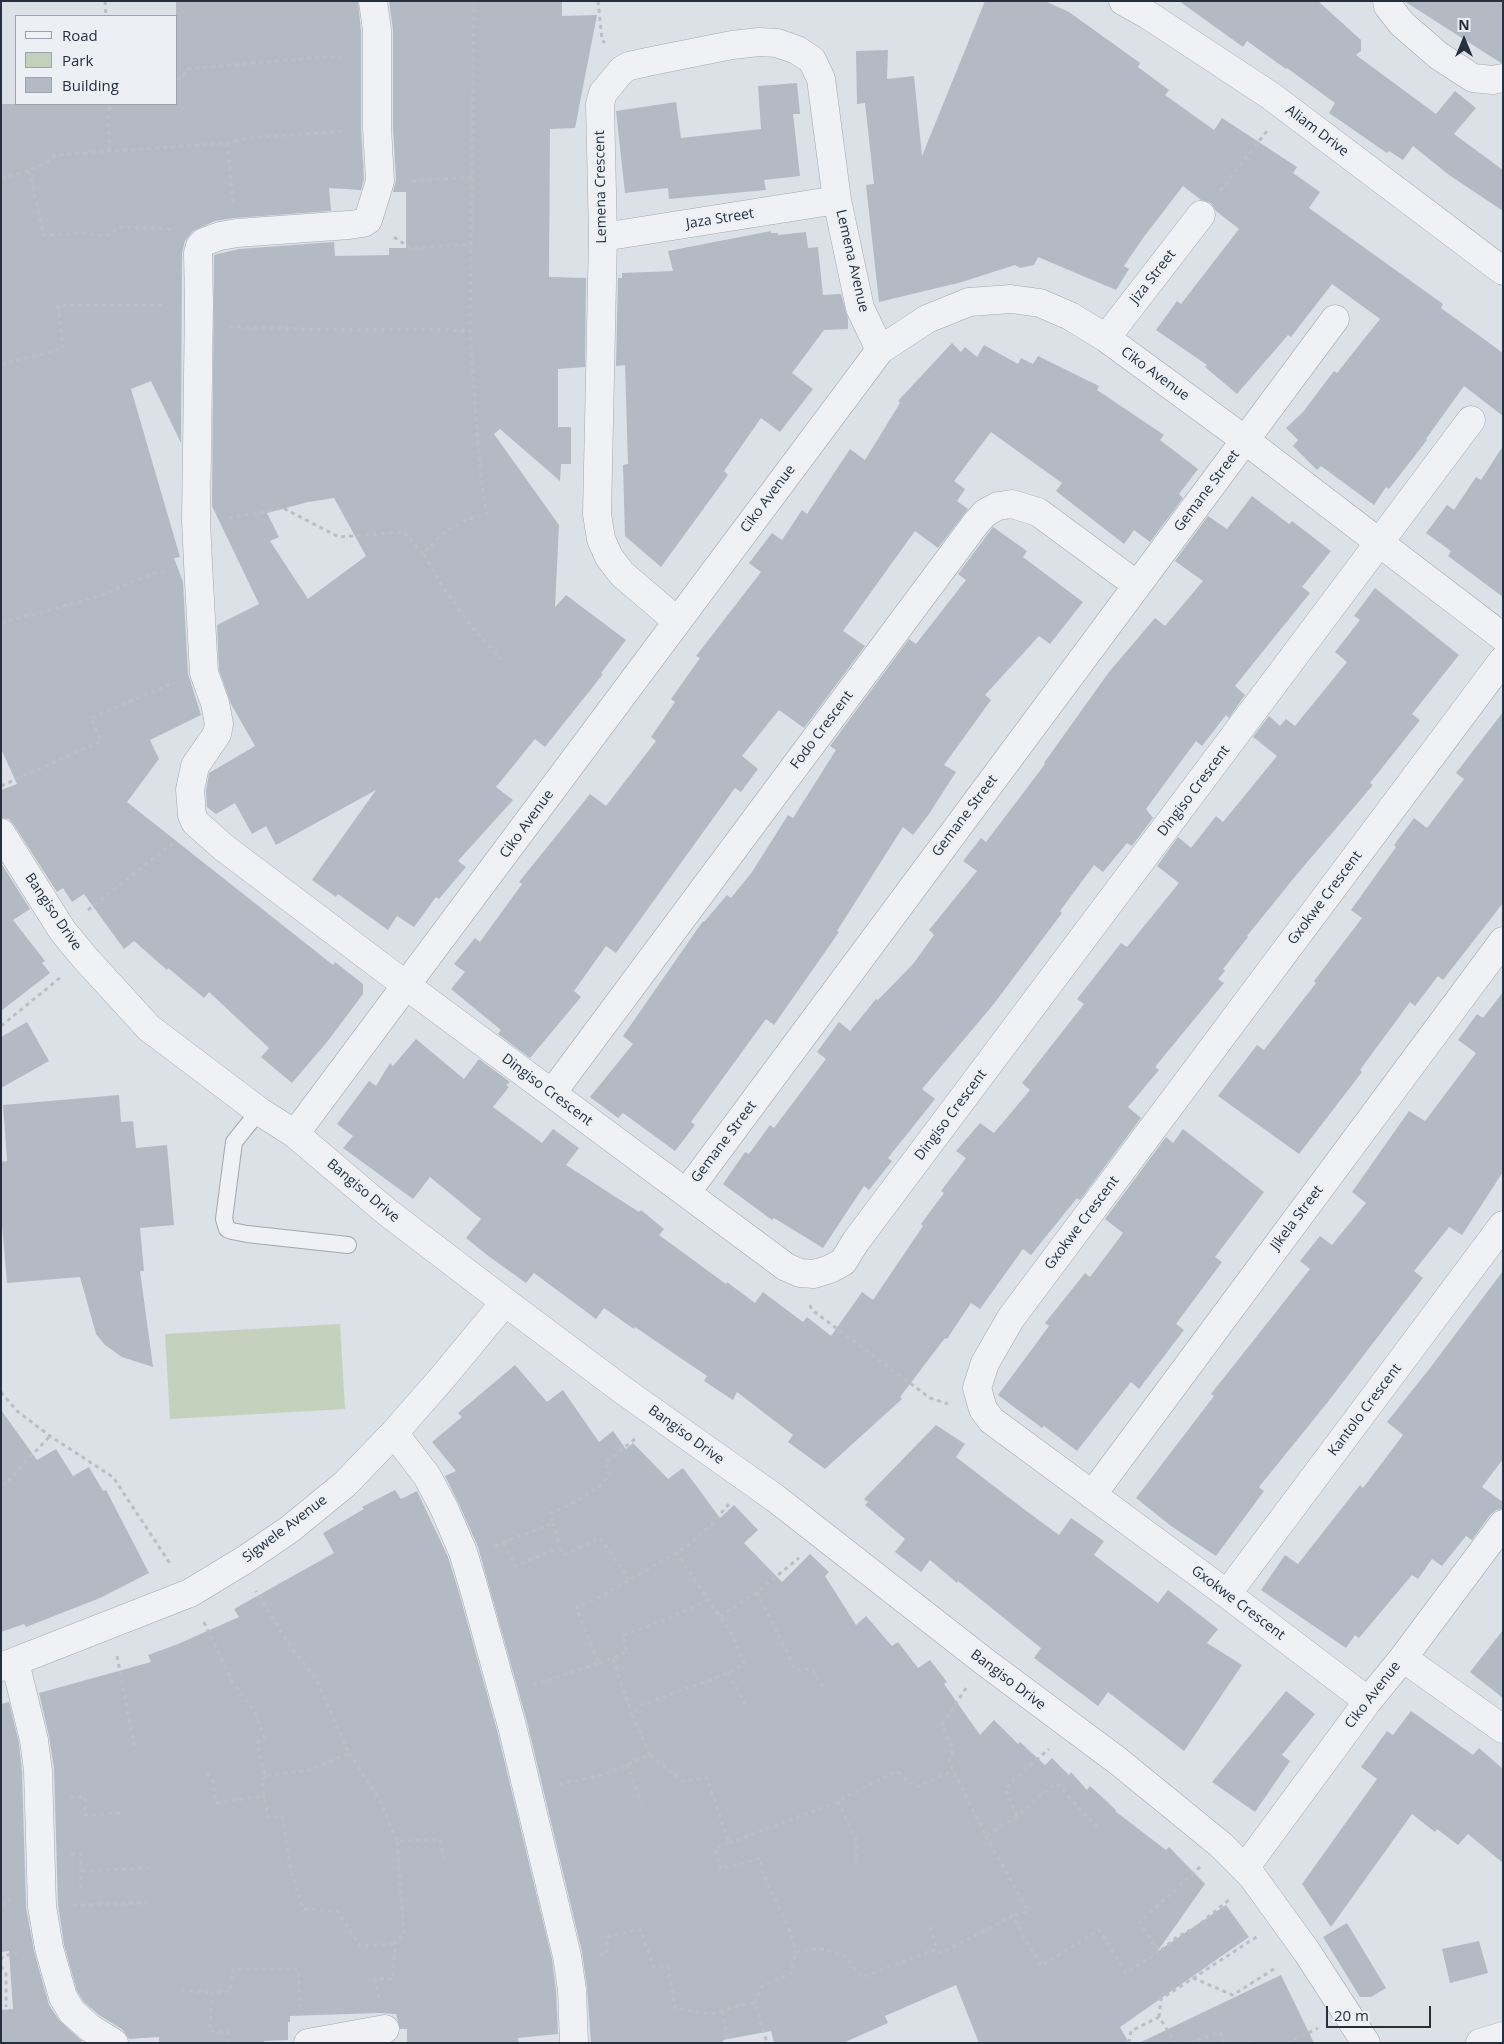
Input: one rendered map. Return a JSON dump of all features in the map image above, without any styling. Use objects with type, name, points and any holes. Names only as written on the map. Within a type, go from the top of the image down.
[{"type":"street","points":[[373,1],[377,30],[377,127],[380,182],[368,220],[363,223],[349,225],[237,233],[208,239],[200,246],[198,253],[196,519],[198,564],[204,674],[215,703],[219,724],[217,734],[195,766],[191,785],[190,805],[195,822],[224,847],[407,986]]},
{"type":"street","name":"Aliam Drive","points":[[1123,1],[1148,14],[1271,96],[1503,271]]},
{"type":"street","points":[[1387,1],[1388,6],[1402,24],[1439,56],[1474,78],[1493,80],[1503,78]]},
{"type":"street","points":[[629,66],[750,43],[777,43],[797,50],[812,60],[821,79],[837,200]]},
{"type":"street","name":"Lemena Crescent","points":[[629,66],[622,70],[603,93],[600,104],[603,238],[597,514],[601,539],[609,557],[622,574],[677,621]]},
{"type":"street","name":"Jaza Street","points":[[603,238],[837,200]]},
{"type":"street","name":"Lemena Avenue","points":[[837,200],[860,308],[880,350]]},
{"type":"street","name":"Jiza Street","points":[[1106,338],[1201,215]]},
{"type":"street","name":"Ciko Avenue","points":[[295,1134],[880,350],[927,319],[970,302],[1011,299],[1040,303],[1070,316],[1106,338],[1245,440],[1503,636]]},
{"type":"street","points":[[1245,440],[1335,319]]},
{"type":"street","points":[[1380,544],[1471,420]]},
{"type":"street","name":"Gemane Street","points":[[686,1193],[1245,440]]},
{"type":"street","name":"Fodo Crescent","points":[[552,1093],[985,513],[998,506],[1012,504],[1038,512],[1137,585]]},
{"type":"street","name":"Dingiso Crescent","points":[[407,986],[786,1267],[800,1273],[814,1274],[830,1269],[843,1262],[856,1241],[1380,544]]},
{"type":"street","name":"Gxokwe Crescent","points":[[1368,1701],[1227,1594],[991,1420],[983,1409],[977,1388],[985,1363],[1011,1318],[1503,660]]},
{"type":"street","name":"Bangiso Drive","points":[[1,833],[62,930],[84,958],[149,1028],[259,1111],[295,1134],[387,1212],[505,1302],[624,1391],[751,1482],[984,1662],[1118,1761],[1221,1846],[1248,1872],[1284,1920],[1366,2043]]},
{"type":"street","name":"Jikela Street","points":[[1092,1495],[1503,941]]},
{"type":"street","name":"Kantolo Crescent","points":[[1227,1594],[1503,1225]]},
{"type":"street","name":"Sigwele Avenue","points":[[8,1665],[190,1593],[246,1559],[290,1528],[344,1484],[394,1433],[505,1302]]},
{"type":"street","points":[[394,1433],[427,1476],[444,1508],[463,1552],[528,1791],[567,1956],[572,1990],[574,2043]]},
{"type":"street","name":"Ciko Avenue","points":[[1248,1872],[1368,1701],[1403,1658],[1503,1524]]},
{"type":"street","points":[[1403,1658],[1503,1729]]},
{"type":"street","points":[[8,1665],[34,1740],[40,1796],[42,1906],[48,1948],[63,1997],[72,2012],[90,2028],[114,2043]]},
{"type":"street","points":[[308,2043],[385,2029]]},
{"type":"street","points":[[1480,2043],[1503,2036]]},
{"type":"lane","points":[[259,1111],[234,1142],[224,1219],[227,1228],[232,1232],[348,1245]]},
{"type":"path","points":[[105,1],[106,15]]},
{"type":"path","points":[[423,553],[444,533],[463,521],[487,514],[482,494],[470,331],[474,1]]},
{"type":"path","points":[[598,1],[602,40],[629,66]]},
{"type":"path","points":[[178,79],[188,69],[256,62],[323,57],[378,60]]},
{"type":"path","points":[[110,105],[108,118],[110,150]]},
{"type":"path","points":[[1,178],[29,171],[46,163],[55,155],[227,143],[248,138],[377,127]]},
{"type":"path","points":[[1201,215],[1269,129]]},
{"type":"path","points":[[227,143],[237,233]]},
{"type":"path","points":[[29,171],[44,234],[86,233],[104,236],[118,227],[188,230],[204,242]]},
{"type":"path","points":[[380,182],[423,182],[473,177]]},
{"type":"path","points":[[368,220],[410,248],[472,244]]},
{"type":"path","points":[[1,364],[63,349],[58,305],[355,330],[426,328],[470,331]]},
{"type":"path","points":[[196,519],[223,519],[283,508],[339,538],[403,532],[423,553],[443,587],[472,627],[501,659]]},
{"type":"path","points":[[1,623],[94,598],[156,573],[198,564]]},
{"type":"path","points":[[1,786],[101,741],[91,718],[178,681],[204,674]]},
{"type":"path","points":[[62,930],[163,852],[195,822]]},
{"type":"path","points":[[1,1026],[84,958]]},
{"type":"path","points":[[800,1273],[812,1310],[930,1398],[991,1420]]},
{"type":"path","points":[[1,1392],[18,1411],[50,1436],[113,1477],[190,1593],[232,1681],[254,1711],[264,1738],[256,1743],[265,1776],[262,1781],[268,1817],[282,1817],[291,1871],[303,1909],[337,1911],[360,1946],[395,1944]]},
{"type":"path","points":[[629,1579],[600,1538],[564,1555],[560,1548],[550,1513],[576,1502],[601,1485],[610,1475],[605,1463],[626,1444],[664,1419]]},
{"type":"path","points":[[1,1485],[7,1482],[50,1436]]},
{"type":"path","points":[[599,1663],[576,1608],[686,1547],[712,1524],[751,1482]]},
{"type":"path","points":[[463,1552],[504,1543],[552,1523]]},
{"type":"path","points":[[720,1617],[757,1592],[824,1537]]},
{"type":"path","points":[[504,1543],[515,1566],[560,1548]]},
{"type":"path","points":[[632,1714],[642,1705],[728,1673],[744,1664],[733,1636],[676,1552]]},
{"type":"path","points":[[256,1590],[293,1650],[316,1679],[349,1753],[378,1798],[398,1841],[404,1934],[395,1940],[393,1979],[375,1979],[385,2029]]},
{"type":"path","points":[[757,1592],[796,1670],[812,1669],[823,1687]]},
{"type":"path","points":[[503,1695],[613,1659],[627,1652],[623,1635],[667,1619],[708,1600]]},
{"type":"path","points":[[110,1624],[135,1752]]},
{"type":"path","points":[[613,1659],[632,1714],[650,1755],[682,1781],[707,1778],[729,1842]]},
{"type":"path","points":[[930,1927],[937,1949],[941,1953],[1012,1916],[1028,1911],[986,1836],[949,1762],[954,1750],[942,1725],[984,1662]]},
{"type":"path","points":[[728,1673],[746,1704]]},
{"type":"path","points":[[1017,1816],[1006,1788],[1071,1728]]},
{"type":"path","points":[[265,1776],[310,1770],[349,1753]]},
{"type":"path","points":[[528,1791],[602,1775],[650,1755]]},
{"type":"path","points":[[627,1764],[642,1803]]},
{"type":"path","points":[[767,2043],[755,2003],[762,1986],[791,1973],[796,1952],[791,1933],[762,1871],[760,1858],[721,1869],[715,1848],[838,1800],[897,1771],[916,1787],[954,1771]]},
{"type":"path","points":[[208,1773],[213,1781],[216,1803],[265,1796]]},
{"type":"path","points":[[986,1836],[1017,1816],[1056,1783],[1098,1828]]},
{"type":"path","points":[[40,1796],[85,1797],[84,1814],[121,1813]]},
{"type":"path","points":[[838,1800],[857,1842],[856,1862]]},
{"type":"path","points":[[398,1841],[440,1840],[445,1865]]},
{"type":"path","points":[[1158,1952],[1140,1922],[1221,1846]]},
{"type":"path","points":[[82,1870],[149,1868]]},
{"type":"path","points":[[1012,1916],[1041,1966],[1099,1930],[1126,1973],[1178,1937],[1196,1927],[1228,1900],[1248,1872]]},
{"type":"path","points":[[42,1906],[147,1903]]},
{"type":"path","points":[[1176,2043],[1159,2017],[1161,1999],[1284,1920]]},
{"type":"path","points":[[607,1954],[607,1937],[640,1930],[654,1967],[668,1966],[676,2008],[712,2014],[740,2005],[755,2003]]},
{"type":"path","points":[[796,1952],[819,1948],[845,1956],[862,1977],[937,1949]]},
{"type":"path","points":[[1192,1978],[1233,1996],[1256,1979],[1307,1952]]},
{"type":"path","points":[[1,1966],[6,1974],[6,2006]]},
{"type":"path","points":[[181,1990],[230,1991],[233,1969],[298,1969],[301,2015]]},
{"type":"path","points":[[212,1992],[210,2031],[228,2032],[228,2043]]},
{"type":"path","points":[[723,2011],[728,2043]]},
{"type":"path","points":[[1129,2043],[1131,2031],[1159,2017]]},
{"type":"path","points":[[1190,2043],[1220,2032],[1224,2043]]},
{"type":"path","points":[[1248,2043],[1253,2041],[1254,2043]]},
{"type":"green space","points":[[340,1324],[345,1409],[170,1419],[165,1334]]},
{"type":"building","points":[[176,1],[358,1],[361,31],[361,127],[364,179],[361,190],[329,188],[331,211],[234,218],[215,221],[193,231],[185,241],[182,253],[181,443],[151,381],[131,389],[180,557],[174,558],[183,582],[188,674],[201,715],[150,740],[159,759],[127,802],[333,965],[335,962],[363,984],[363,994],[327,1042],[292,1083],[261,1057],[269,1048],[209,992],[204,998],[168,968],[167,970],[134,941],[124,949],[84,894],[72,902],[63,888],[57,892],[14,825],[9,819],[1,818],[1,790],[17,784],[1,749],[1,104],[178,105],[178,15],[176,15]]},
{"type":"building","points":[[389,1],[562,1],[562,16],[597,15],[575,128],[550,129],[549,277],[586,278],[585,367],[558,369],[558,427],[571,427],[571,464],[561,464],[560,481],[500,429],[494,434],[559,525],[555,607],[566,595],[626,640],[601,673],[603,674],[545,747],[535,739],[496,787],[513,800],[458,861],[466,867],[439,899],[436,897],[414,927],[397,916],[388,930],[338,894],[336,897],[312,880],[376,790],[276,845],[266,826],[252,834],[235,803],[216,814],[207,807],[206,791],[209,773],[255,746],[231,704],[219,670],[217,625],[259,604],[212,506],[214,255],[239,249],[334,242],[335,256],[389,255],[389,248],[406,248],[406,192],[393,192],[396,180],[393,127],[393,30]],"holes":[[[334,498],[366,556],[308,599],[270,541],[279,537],[267,513],[308,502]]]},
{"type":"building","points":[[985,1],[1045,1],[1069,12],[1140,63],[1138,67],[1169,90],[1165,95],[1214,130],[1222,118],[1297,167],[1293,173],[1320,192],[1309,208],[1443,304],[1441,308],[1503,353],[1503,416],[1464,386],[1427,440],[1389,489],[1386,487],[1374,505],[1321,466],[1317,470],[1293,446],[1298,440],[1286,428],[1303,412],[1334,371],[1337,373],[1380,319],[1332,284],[1291,337],[1288,335],[1237,394],[1205,367],[1207,365],[1156,330],[1177,301],[1181,304],[1239,229],[1216,211],[1211,203],[1201,200],[1183,186],[1124,266],[1129,269],[1116,290],[1038,257],[1034,265],[1020,268],[1015,265],[962,282],[879,302],[866,185],[874,184],[865,103],[857,104],[856,51],[888,50],[887,79],[914,76],[922,156]]},
{"type":"building","points":[[1179,1],[1318,1],[1361,40],[1361,51],[1356,55],[1436,114],[1455,91],[1476,108],[1454,134],[1503,170],[1503,211],[1449,175],[1413,146],[1403,160],[1389,151],[1387,153],[1329,113],[1335,103],[1247,41],[1243,47]]},
{"type":"building","points":[[1404,1],[1503,1],[1503,63],[1501,63]]},
{"type":"building","points":[[797,83],[800,114],[793,114],[800,176],[764,180],[766,190],[669,199],[668,188],[625,193],[616,111],[676,102],[681,138],[761,129],[758,86]]},
{"type":"building","points":[[771,231],[771,233],[778,233],[778,235],[806,232],[808,248],[818,247],[823,295],[841,294],[848,319],[848,329],[824,330],[792,373],[813,389],[780,432],[761,418],[724,471],[728,475],[661,567],[625,536],[623,465],[628,464],[625,365],[616,366],[618,278],[622,278],[622,273],[673,271],[668,251]]},
{"type":"building","points":[[952,343],[961,352],[965,347],[977,357],[984,345],[1018,364],[1021,358],[1033,364],[1038,356],[1099,386],[1097,390],[1164,435],[1160,440],[1198,469],[1179,494],[1183,498],[1150,542],[1134,530],[1124,544],[1056,491],[1062,483],[991,432],[954,481],[965,489],[957,501],[968,509],[938,548],[915,531],[843,631],[865,646],[804,728],[779,710],[742,756],[758,769],[741,792],[735,788],[616,953],[606,946],[574,991],[581,997],[530,1058],[498,1034],[501,1030],[451,989],[465,972],[454,964],[475,938],[480,942],[522,884],[519,882],[590,794],[606,806],[656,741],[651,737],[675,702],[671,699],[700,658],[696,656],[761,572],[749,563],[772,533],[782,540],[802,510],[807,514],[850,449],[865,460],[900,403],[898,401]]},
{"type":"building","points":[[1503,446],[1503,597],[1448,556],[1451,551],[1426,533],[1447,505],[1454,510],[1476,477],[1481,480]]},
{"type":"building","points":[[1252,496],[1289,524],[1292,521],[1331,551],[1302,587],[1310,593],[1235,686],[1245,695],[1229,718],[1226,715],[1202,746],[1196,741],[1146,809],[1153,818],[1132,846],[1127,843],[1103,872],[1094,865],[1060,911],[1062,913],[993,1005],[922,1089],[935,1099],[888,1158],[892,1161],[869,1190],[864,1186],[823,1248],[774,1218],[772,1220],[723,1184],[745,1152],[749,1154],[770,1125],[774,1128],[826,1059],[817,1052],[839,1022],[850,1031],[876,999],[878,1000],[913,964],[934,935],[929,930],[977,871],[963,861],[981,838],[986,842],[1045,764],[1109,672],[1155,618],[1165,626],[1203,581],[1175,561],[1208,516],[1227,529]]},
{"type":"building","points":[[993,527],[1027,551],[1023,557],[1083,602],[1050,644],[1039,636],[985,695],[991,700],[944,765],[956,772],[929,814],[913,835],[903,827],[837,931],[839,932],[774,1025],[766,1019],[691,1122],[695,1125],[675,1151],[623,1113],[618,1118],[590,1097],[633,1044],[623,1036],[703,921],[727,895],[731,898],[752,872],[788,815],[793,818],[836,750],[830,746],[909,639],[916,644],[966,580],[958,574]]},
{"type":"building","points":[[1375,588],[1459,655],[1412,714],[1420,720],[1370,783],[1373,785],[1298,873],[1223,969],[1225,971],[1218,979],[1224,983],[1155,1067],[1159,1070],[1128,1107],[1141,1118],[1080,1200],[1077,1198],[1031,1255],[1023,1249],[980,1309],[971,1303],[947,1339],[945,1338],[900,1397],[902,1399],[825,1469],[788,1442],[793,1435],[737,1392],[733,1400],[704,1381],[707,1376],[635,1327],[634,1329],[604,1308],[596,1319],[534,1273],[526,1283],[487,1255],[466,1238],[481,1219],[430,1177],[413,1199],[343,1148],[353,1136],[337,1124],[369,1081],[376,1086],[390,1063],[393,1066],[416,1039],[464,1079],[479,1059],[510,1082],[506,1085],[509,1087],[493,1107],[542,1143],[553,1129],[579,1148],[566,1165],[639,1212],[641,1210],[664,1229],[659,1235],[755,1303],[763,1292],[803,1322],[807,1317],[831,1336],[862,1292],[873,1300],[923,1226],[921,1224],[944,1193],[941,1191],[966,1158],[956,1151],[980,1123],[994,1133],[1030,1090],[1022,1083],[1084,1004],[1077,999],[1121,943],[1127,947],[1179,883],[1157,866],[1178,837],[1191,848],[1216,816],[1223,822],[1277,756],[1253,737],[1269,716],[1280,726],[1286,719],[1295,726],[1347,662],[1335,652],[1360,620],[1354,616]]},
{"type":"building","points":[[1503,712],[1503,903],[1443,980],[1438,976],[1415,1006],[1410,1002],[1360,1070],[1362,1072],[1299,1154],[1218,1096],[1257,1045],[1264,1050],[1316,983],[1314,981],[1362,918],[1351,910],[1396,847],[1394,845],[1414,818],[1427,828],[1464,779],[1456,773]]},
{"type":"building","points":[[1,863],[30,909],[13,920],[45,961],[42,963],[50,973],[1,1011]]},
{"type":"building","points":[[1503,992],[1503,1172],[1462,1235],[1449,1227],[1414,1271],[1423,1278],[1327,1403],[1259,1487],[1264,1491],[1216,1556],[1171,1526],[1136,1498],[1214,1396],[1211,1394],[1310,1269],[1300,1261],[1320,1236],[1332,1245],[1366,1203],[1352,1192],[1409,1111],[1425,1121],[1476,1053],[1458,1040],[1477,1014],[1483,1018]]},
{"type":"building","points":[[27,1022],[49,1061],[1,1088],[1,1037]]},
{"type":"building","points":[[119,1095],[121,1122],[133,1121],[136,1148],[167,1145],[174,1225],[140,1228],[144,1271],[140,1271],[153,1367],[122,1357],[105,1345],[96,1334],[80,1277],[7,1283],[1,1213],[1,1162],[7,1161],[3,1105]]},
{"type":"building","points":[[1183,1129],[1264,1192],[1215,1257],[1222,1262],[1176,1324],[1184,1330],[1139,1389],[1131,1382],[1077,1451],[998,1395],[1049,1326],[1045,1323],[1085,1273],[1090,1277],[1123,1233],[1105,1219],[1166,1137],[1173,1143]]},
{"type":"building","points":[[1503,1271],[1503,1459],[1482,1487],[1503,1502],[1503,1509],[1496,1510],[1490,1515],[1472,1540],[1466,1536],[1442,1566],[1432,1559],[1418,1579],[1412,1575],[1359,1638],[1355,1635],[1346,1648],[1261,1590],[1285,1555],[1298,1564],[1360,1485],[1363,1488],[1403,1435],[1387,1422]]},
{"type":"building","points":[[515,1365],[547,1402],[563,1390],[599,1442],[613,1431],[626,1449],[633,1443],[668,1479],[683,1468],[720,1518],[734,1505],[758,1530],[744,1543],[782,1582],[810,1554],[829,1572],[825,1576],[856,1625],[866,1616],[892,1646],[898,1642],[918,1668],[930,1660],[947,1682],[944,1684],[980,1735],[994,1720],[1018,1744],[1020,1742],[1045,1765],[1052,1758],[1069,1775],[1071,1772],[1087,1790],[1090,1786],[1115,1811],[1166,1850],[1169,1847],[1205,1884],[1157,1952],[1226,1905],[1249,1937],[1120,2027],[1129,2043],[979,2043],[956,1985],[885,2016],[888,2023],[843,2043],[774,2043],[771,2031],[723,2040],[723,2043],[591,2043],[582,1952],[527,1722],[478,1547],[445,1476],[456,1471],[432,1442],[462,1417],[458,1413]]},
{"type":"building","points":[[1,1410],[37,1460],[56,1449],[73,1476],[89,1467],[103,1491],[106,1490],[149,1573],[100,1598],[26,1627],[24,1624],[1,1632]]},
{"type":"building","points":[[936,1425],[965,1444],[956,1457],[1059,1535],[1071,1518],[1104,1541],[1094,1555],[1158,1603],[1168,1590],[1218,1629],[1207,1643],[1242,1665],[1184,1751],[1108,1692],[1098,1706],[1034,1658],[1041,1648],[930,1560],[921,1572],[895,1552],[905,1539],[865,1505],[868,1502],[864,1499]]},
{"type":"building","points":[[395,1490],[401,1499],[417,1491],[448,1557],[460,1596],[497,1730],[552,1959],[558,2034],[518,2038],[519,2043],[407,2043],[407,2029],[400,2029],[396,2014],[379,2013],[290,2016],[288,2040],[264,2041],[264,2043],[159,2043],[159,2037],[129,2039],[123,2030],[99,2015],[84,2002],[77,1991],[64,1945],[58,1904],[54,1769],[39,1693],[151,1662],[148,1655],[239,1617],[234,1609],[334,1553],[323,1533],[364,1509],[362,1507]]},
{"type":"building","points":[[1503,1630],[1503,1698],[1470,1672]]},
{"type":"building","points":[[1286,1691],[1315,1714],[1282,1755],[1290,1761],[1255,1812],[1212,1782]]},
{"type":"building","points":[[9,1702],[19,1743],[22,1772],[26,1907],[34,1951],[49,2005],[59,2020],[82,2041],[80,2043],[1,2043],[1,2010],[13,2009],[9,1951],[1,1952],[1,1704]]},
{"type":"building","points":[[1411,1711],[1473,1755],[1479,1748],[1503,1769],[1503,1863],[1468,1834],[1458,1845],[1437,1829],[1435,1832],[1412,1814],[1331,1927],[1302,1884],[1377,1779],[1361,1767],[1387,1731],[1393,1735]]},
{"type":"building","points":[[1347,1923],[1386,1988],[1371,1997],[1360,1997],[1323,1937]]},
{"type":"building","points":[[1479,1941],[1488,1973],[1450,1983],[1442,1949]]},
{"type":"building","points":[[1281,1975],[1314,2043],[1139,2043]]}]
